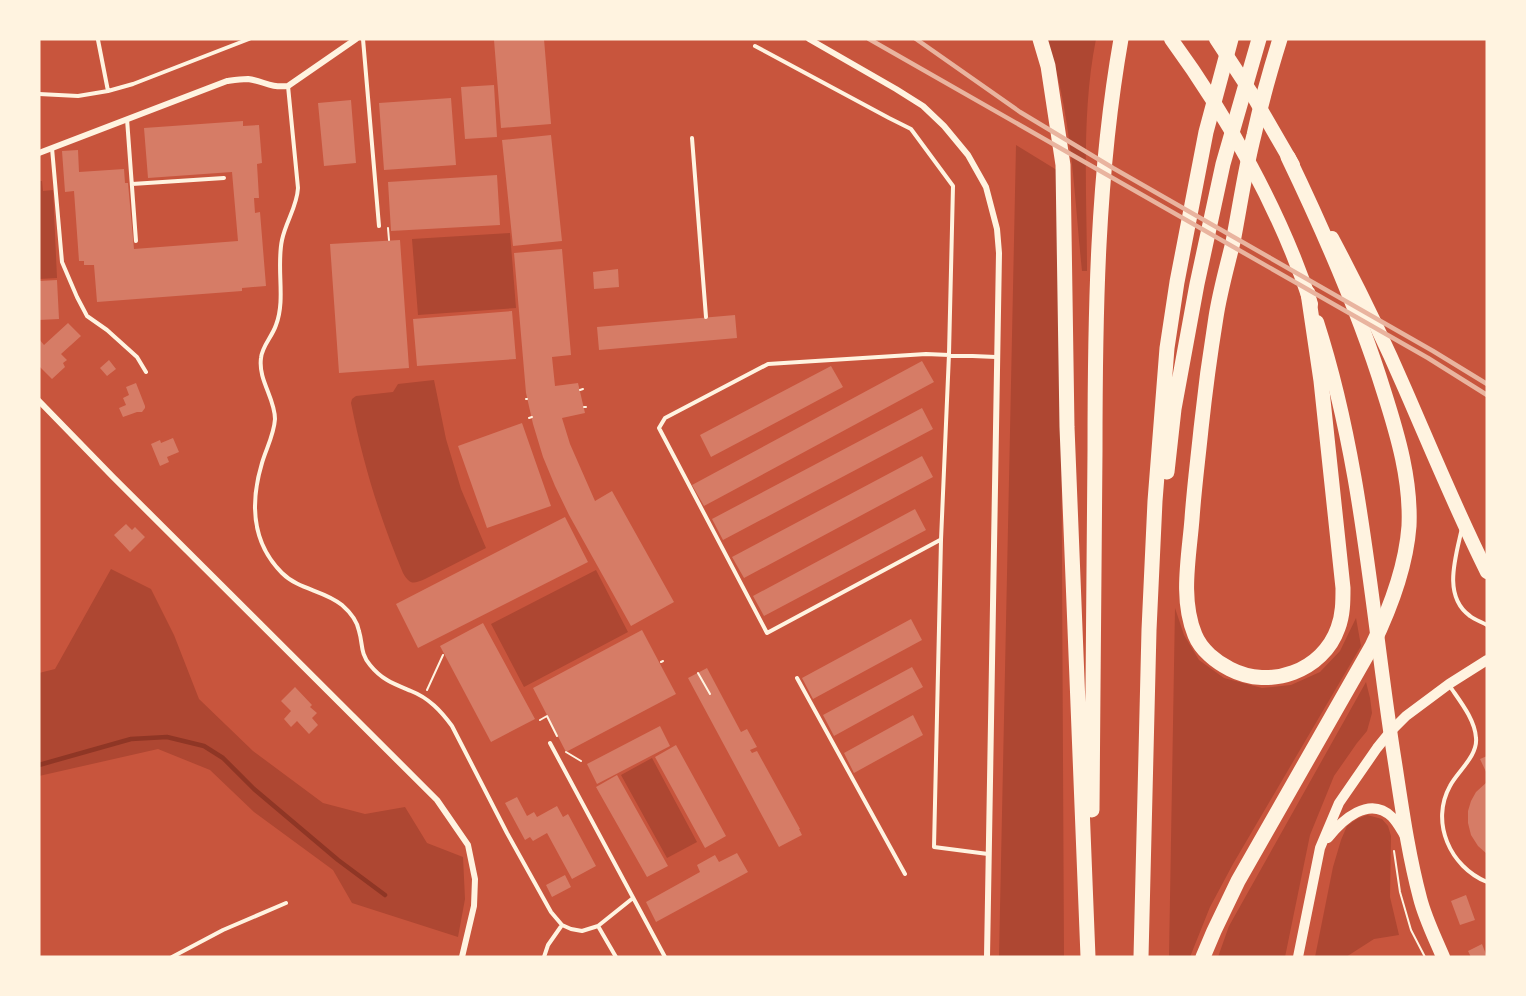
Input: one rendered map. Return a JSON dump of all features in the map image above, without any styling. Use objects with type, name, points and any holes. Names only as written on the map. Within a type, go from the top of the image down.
[{"type":"highway","points":[[1040,39],[1048,66],[1063,165],[1067,427],[1090,957]]},
{"type":"highway","points":[[1090,957],[1095,313],[1106,152],[1114,81],[1122,39]]},
{"type":"highway","points":[[1141,957],[1149,630],[1155,501],[1167,348],[1177,282],[1206,132],[1231,39]]},
{"type":"highway","points":[[1149,630],[1174,409],[1194,296],[1223,164],[1259,39]]},
{"type":"highway","points":[[1280,39],[1253,136],[1215,326],[1193,495],[1186,596],[1190,623],[1196,638],[1204,649],[1225,667],[1249,677],[1280,676],[1298,671],[1308,665],[1326,649],[1342,616],[1343,588],[1321,381],[1308,293]]},
{"type":"highway","points":[[1253,136],[1291,39]]},
{"type":"highway","points":[[1203,957],[1239,881],[1377,638],[1401,573],[1408,526],[1408,494],[1404,464],[1375,362],[1340,270],[1288,157]]},
{"type":"main road","points":[[1171,39],[1218,109],[1271,207],[1308,293],[1325,347],[1340,402],[1355,482],[1407,838],[1420,900],[1443,957]]},
{"type":"main road","points":[[1216,39],[1252,94],[1288,157],[1360,292],[1463,524],[1487,572]]},
{"type":"street","points":[[39,153],[227,81],[250,80],[277,87],[288,86],[356,39]]},
{"type":"street","points":[[809,39],[923,106],[944,126],[968,155],[986,187],[997,229],[999,253],[987,957]]},
{"type":"street","points":[[39,401],[437,800],[468,845],[475,879],[474,906],[462,957]]},
{"type":"street","points":[[1298,957],[1320,848],[1339,803],[1377,748],[1406,716],[1449,684],[1487,660]]},
{"type":"street","points":[[1320,848],[1345,819],[1369,808],[1381,810],[1394,818],[1407,838]]},
{"type":"lane","points":[[39,94],[78,96],[108,91],[134,84],[249,39]]},
{"type":"lane","points":[[363,39],[379,226]]},
{"type":"lane","points":[[98,40],[108,91]]},
{"type":"lane","points":[[755,46],[911,129],[953,186],[941,540],[934,848],[988,854]]},
{"type":"lane","points":[[288,86],[298,188],[297,198],[282,240],[280,308],[276,327],[261,357],[261,373],[273,402],[274,420],[272,436],[256,485],[254,516],[262,544],[271,560],[295,584],[321,593],[340,604],[354,617],[360,631],[361,648],[368,664],[381,677],[424,698],[439,710],[452,726],[507,833],[551,912],[562,925],[582,931],[598,926],[633,898]]},
{"type":"lane","points":[[127,119],[136,241]]},
{"type":"lane","points":[[693,138],[706,317]]},
{"type":"lane","points":[[52,148],[62,262],[87,316],[107,330],[137,357],[146,372]]},
{"type":"lane","points":[[132,184],[224,178]]},
{"type":"lane","points":[[941,540],[767,633],[659,428],[665,418],[768,364],[926,354],[996,357]]},
{"type":"lane","points":[[1463,524],[1454,566],[1453,586],[1458,603],[1469,616],[1487,625]]},
{"type":"lane","points":[[797,678],[905,874]]},
{"type":"lane","points":[[1449,684],[1466,711],[1476,739],[1474,750],[1448,789],[1442,816],[1443,830],[1456,859],[1466,870],[1487,882]]},
{"type":"lane","points":[[550,743],[665,957]]},
{"type":"lane","points":[[171,957],[223,930],[286,903]]},
{"type":"lane","points":[[544,957],[548,945],[562,925]]},
{"type":"lane","points":[[598,926],[616,957]]},
{"type":"path","points":[[424,698],[443,655]]},
{"type":"path","points":[[698,673],[710,694]]},
{"type":"shaded area","points":[[1047,39],[1096,39],[1088,96],[1087,271],[1082,271],[1074,183],[1062,96]]},
{"type":"shaded area","points":[[1016,145],[1060,172],[1064,957],[999,957]]},
{"type":"shaded area","points":[[39,181],[42,181],[43,191],[53,190],[57,278],[39,279]]},
{"type":"shaded area","points":[[510,233],[516,308],[418,315],[412,239]]},
{"type":"shaded area","points":[[434,380],[446,439],[461,489],[486,548],[425,579],[412,582],[403,573],[386,531],[366,468],[351,403],[356,396],[393,392],[398,384]]},
{"type":"shaded area","points":[[111,569],[151,589],[174,635],[199,699],[253,751],[323,803],[365,814],[405,807],[427,843],[463,857],[465,899],[458,937],[352,903],[333,870],[254,812],[210,770],[158,749],[39,776],[39,673],[55,669]]},
{"type":"shaded area","points":[[596,570],[628,632],[524,687],[491,624]]},
{"type":"shaded area","points":[[1175,608],[1184,635],[1199,660],[1224,678],[1262,688],[1291,685],[1320,672],[1340,651],[1356,618],[1361,646],[1233,864],[1210,907],[1190,957],[1169,957]]},
{"type":"shaded area","points":[[1366,682],[1372,713],[1367,731],[1334,776],[1310,835],[1285,957],[1218,957],[1229,926]]},
{"type":"shaded area","points":[[652,758],[697,842],[667,858],[621,775]]},
{"type":"shaded area","points":[[1367,815],[1382,819],[1388,826],[1391,836],[1390,897],[1399,935],[1374,939],[1346,957],[1315,957],[1333,867],[1341,840],[1347,826]]},
{"type":"building","points":[[544,39],[551,124],[501,128],[494,40]]},
{"type":"building","points":[[494,85],[497,137],[465,139],[461,87]]},
{"type":"building","points":[[451,98],[456,165],[384,170],[379,103]]},
{"type":"building","points":[[351,100],[356,163],[324,166],[318,103]]},
{"type":"building","points":[[243,121],[243,126],[259,125],[262,163],[257,164],[259,198],[254,198],[255,213],[260,212],[266,286],[242,288],[242,291],[97,302],[94,265],[84,265],[84,261],[79,261],[74,191],[65,192],[62,151],[78,150],[79,172],[124,169],[125,183],[128,183],[134,249],[238,241],[232,172],[148,178],[144,128]]},
{"type":"building","points":[[551,135],[562,241],[513,246],[502,140]]},
{"type":"building","points":[[497,175],[500,225],[391,231],[388,182]]},
{"type":"building","points":[[400,240],[409,368],[339,373],[330,244]]},
{"type":"building","points":[[562,249],[571,355],[552,357],[555,386],[578,383],[585,413],[562,418],[570,444],[595,501],[612,491],[674,602],[631,626],[555,486],[543,457],[526,393],[514,253]]},
{"type":"building","points":[[618,269],[619,287],[594,289],[593,272]]},
{"type":"building","points":[[57,280],[59,319],[39,320],[39,281]]},
{"type":"building","points":[[512,311],[516,359],[417,366],[413,319]]},
{"type":"building","points":[[735,315],[737,338],[599,350],[597,327]]},
{"type":"building","points":[[68,323],[81,336],[61,354],[67,360],[63,363],[65,367],[52,379],[39,366],[39,339],[44,345]]},
{"type":"building","points":[[109,360],[116,369],[107,376],[100,368]]},
{"type":"building","points":[[922,361],[934,382],[704,506],[692,485]]},
{"type":"building","points":[[831,366],[843,387],[711,457],[700,435]]},
{"type":"building","points":[[136,383],[145,408],[142,412],[123,417],[119,408],[126,405],[123,398],[129,395],[126,387]]},
{"type":"building","points":[[922,408],[933,429],[723,540],[712,519]]},
{"type":"building","points":[[522,423],[551,506],[487,528],[458,446]]},
{"type":"building","points":[[173,438],[179,452],[167,457],[169,462],[160,466],[151,444]]},
{"type":"building","points":[[922,456],[933,477],[744,578],[732,557]]},
{"type":"building","points":[[915,509],[926,530],[764,616],[753,596]]},
{"type":"building","points":[[565,517],[588,562],[418,648],[396,604]]},
{"type":"building","points":[[126,524],[132,530],[135,527],[145,537],[130,552],[114,535]]},
{"type":"building","points":[[911,619],[922,640],[813,699],[802,678]]},
{"type":"building","points":[[483,623],[535,719],[491,742],[440,646]]},
{"type":"building","points":[[642,630],[676,694],[566,752],[533,688]]},
{"type":"building","points":[[912,667],[923,687],[834,736],[823,715]]},
{"type":"building","points":[[707,668],[741,732],[747,729],[757,747],[750,750],[752,753],[757,751],[800,829],[802,835],[779,847],[688,678]]},
{"type":"building","points":[[295,687],[317,713],[312,718],[318,725],[309,734],[297,721],[291,727],[284,719],[291,711],[281,701]]},
{"type":"building","points":[[913,715],[923,735],[854,773],[844,753]]},
{"type":"building","points":[[660,726],[670,746],[597,784],[587,764]]},
{"type":"building","points":[[676,745],[726,836],[705,848],[655,757]]},
{"type":"building","points":[[1487,756],[1487,774],[1480,759]]},
{"type":"building","points":[[617,775],[668,866],[647,877],[596,787]]},
{"type":"building","points":[[1487,782],[1487,854],[1471,835],[1468,811],[1476,792]]},
{"type":"building","points":[[517,797],[527,816],[534,812],[537,817],[557,806],[563,817],[568,814],[596,866],[572,879],[547,833],[533,841],[530,837],[525,840],[505,803]]},
{"type":"building","points":[[737,853],[748,872],[656,922],[646,902],[700,872],[697,865],[715,855],[719,862]]},
{"type":"building","points":[[565,875],[571,887],[552,897],[546,885]]},
{"type":"building","points":[[1466,895],[1475,920],[1460,925],[1451,901]]},
{"type":"building","points":[[1482,944],[1487,957],[1471,957],[1468,951]]},
{"type":"waterway","points":[[39,765],[131,739],[167,737],[204,746],[223,758],[254,789],[338,860],[385,895]]},
{"type":"railway","points":[[869,39],[1428,358],[1487,395]]},
{"type":"railway","points":[[916,39],[1020,112],[1487,384]]}]
